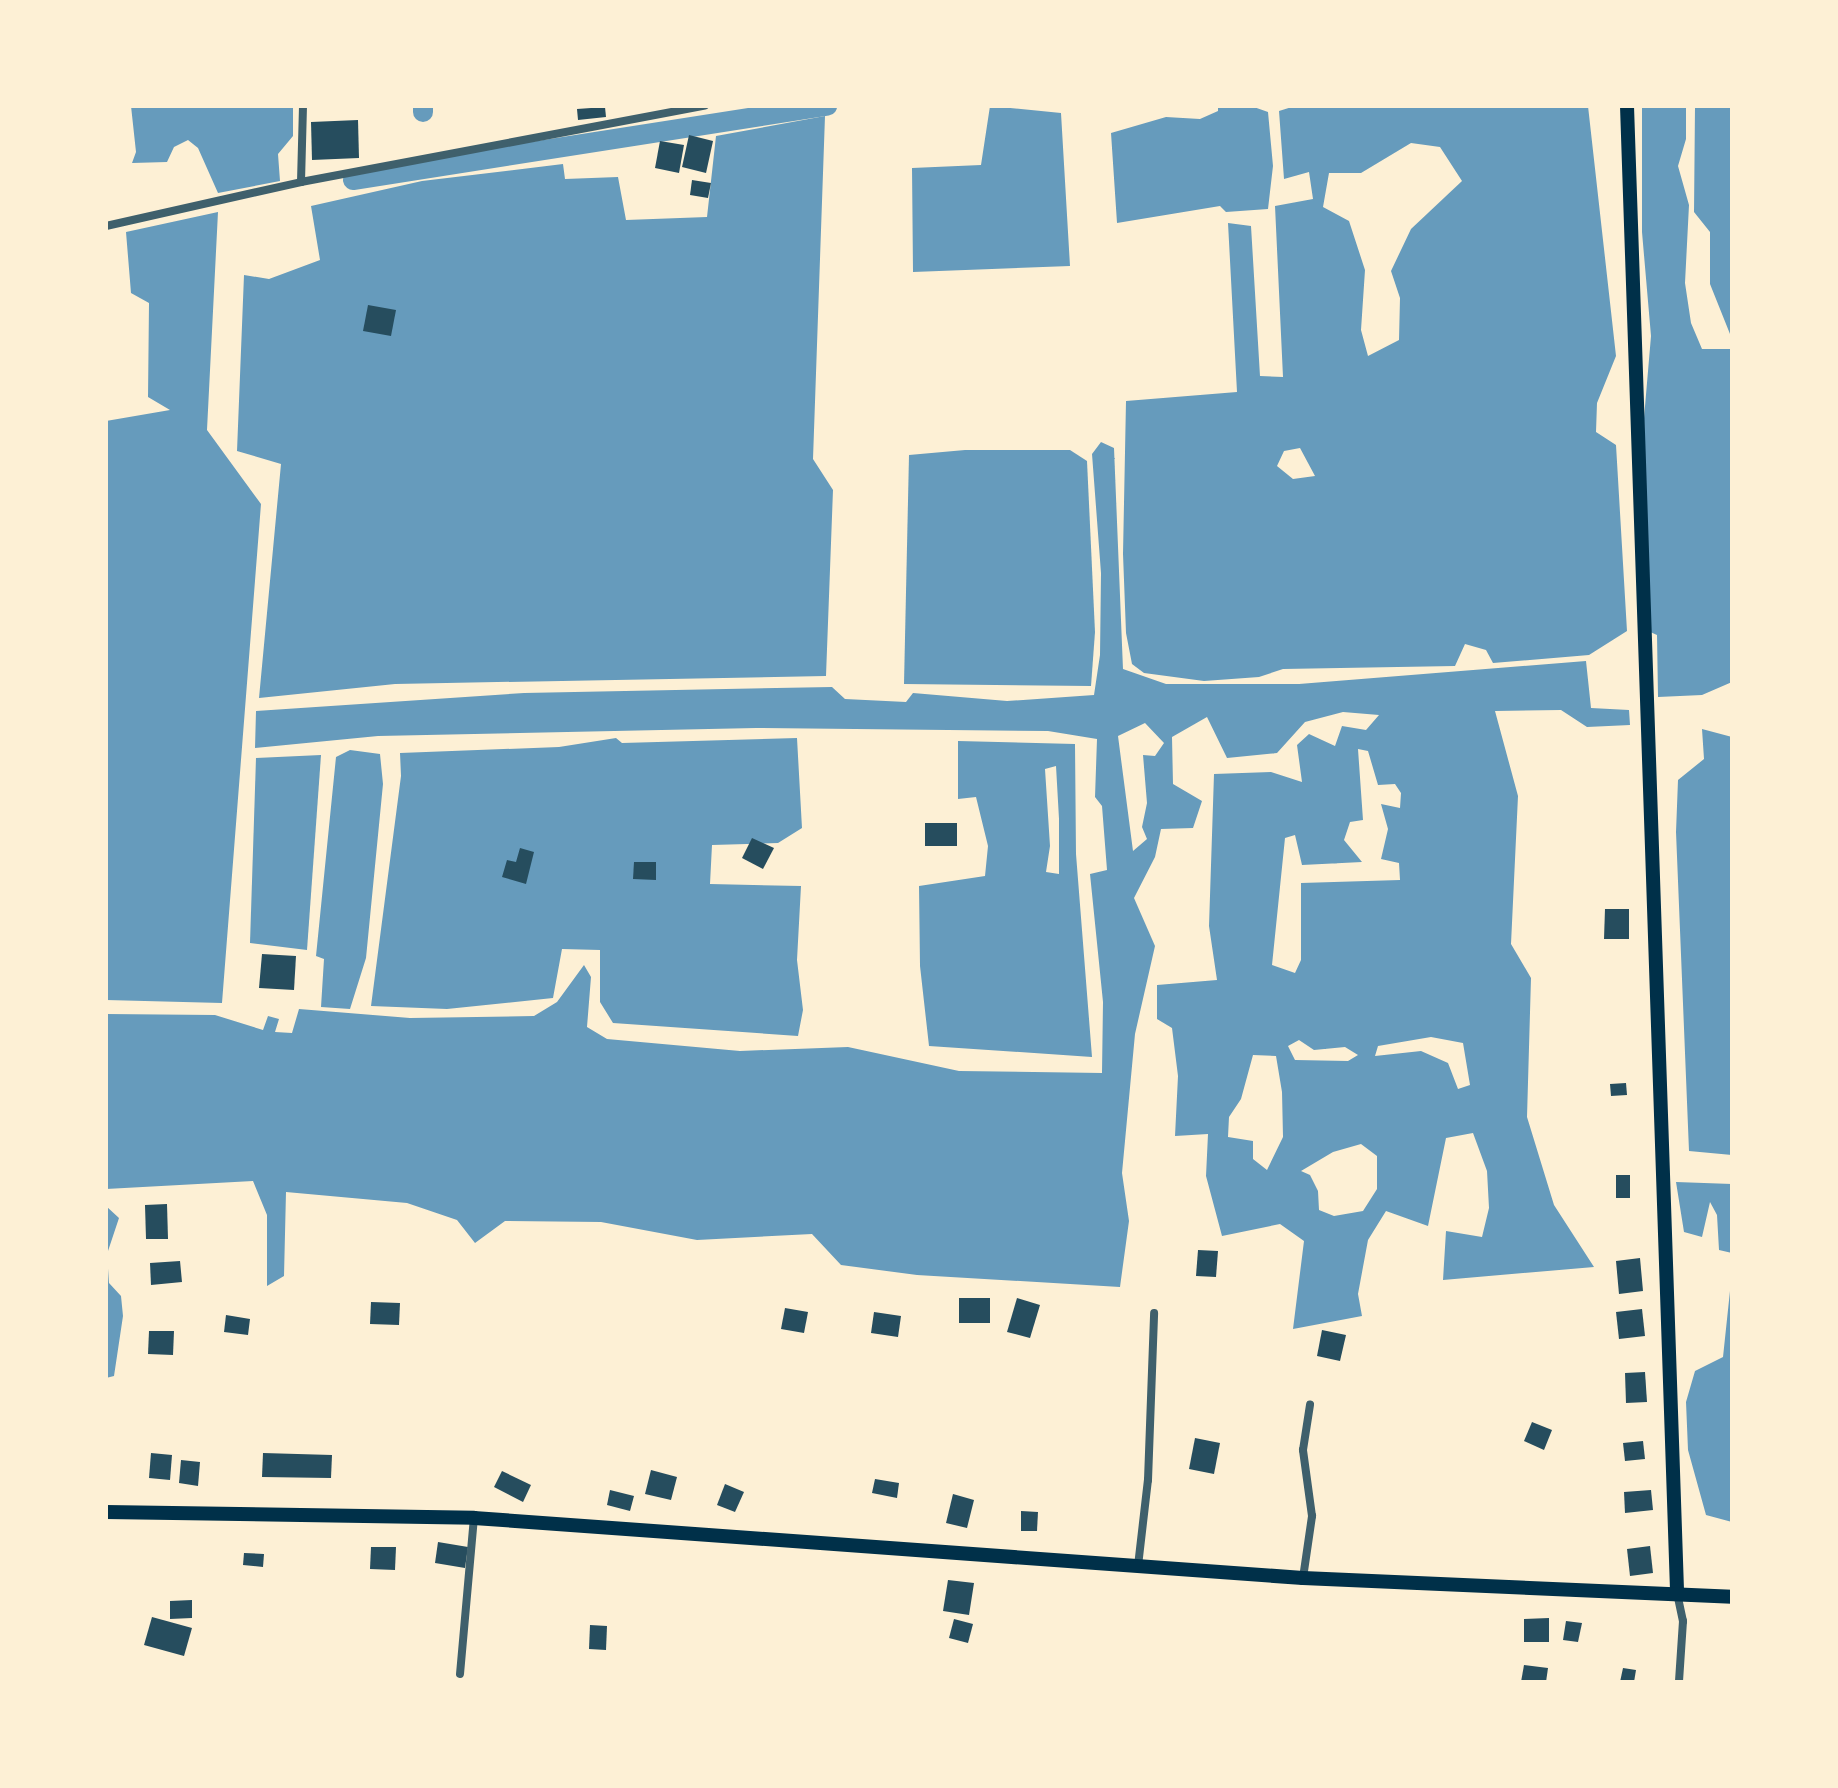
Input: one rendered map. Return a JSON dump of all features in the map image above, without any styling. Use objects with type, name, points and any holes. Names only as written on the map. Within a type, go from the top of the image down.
[{"type":"main road","points":[[1627,106],[1677,1592]]},
{"type":"main road","points":[[106,1512],[474,1518],[1303,1578],[1677,1592],[1732,1597]]},
{"type":"street","points":[[301,182],[303,106]]},
{"type":"street","points":[[106,226],[301,182],[705,106]]},
{"type":"street","points":[[1138,1566],[1148,1480],[1154,1313]]},
{"type":"street","points":[[1303,1578],[1312,1516],[1303,1450],[1310,1405]]},
{"type":"street","points":[[460,1674],[474,1518]]},
{"type":"street","points":[[1677,1592],[1683,1621],[1679,1682]]},
{"type":"water","points":[[131,106],[293,106],[293,136],[278,154],[280,181],[218,193],[198,148],[188,140],[174,147],[167,162],[132,163],[136,152]]},
{"type":"water","points":[[990,106],[1061,113],[1070,266],[913,272],[912,168],[981,165]]},
{"type":"water","points":[[1218,106],[1251,106],[1268,112],[1273,166],[1268,209],[1226,212],[1220,206],[1117,223],[1111,133],[1166,117],[1200,119],[1218,111]]},
{"type":"water","points":[[1295,106],[1588,106],[1616,356],[1597,403],[1596,432],[1616,445],[1627,631],[1589,655],[1493,663],[1486,650],[1465,644],[1455,666],[1283,669],[1259,677],[1204,681],[1144,673],[1132,664],[1126,633],[1123,554],[1126,401],[1237,392],[1228,223],[1251,226],[1260,376],[1283,377],[1275,206],[1313,199],[1309,172],[1284,179],[1279,111]],"holes":[[[1411,143],[1440,147],[1462,181],[1411,229],[1391,271],[1400,298],[1399,340],[1368,356],[1361,330],[1365,270],[1349,221],[1323,207],[1329,173],[1361,173]],[[1300,448],[1315,476],[1293,479],[1277,466],[1284,451]]]},
{"type":"water","points":[[1642,106],[1686,106],[1686,139],[1678,166],[1689,205],[1685,283],[1691,323],[1702,349],[1732,349],[1732,682],[1702,695],[1658,697],[1657,635],[1648,631],[1644,418],[1651,336],[1642,232]]},
{"type":"water","points":[[1695,106],[1732,106],[1732,339],[1710,284],[1710,232],[1694,212]]},
{"type":"water","points":[[825,116],[813,459],[833,490],[826,676],[395,684],[259,698],[281,464],[237,451],[244,275],[269,279],[320,260],[311,206],[422,181],[563,164],[565,179],[618,177],[626,220],[707,217],[716,136]]},
{"type":"water","points":[[218,212],[207,430],[261,504],[222,1003],[106,1000],[106,421],[170,410],[148,397],[149,303],[131,293],[126,232]]},
{"type":"water","points":[[1101,442],[1114,448],[1123,669],[1166,684],[1299,684],[1586,661],[1591,708],[1629,710],[1630,725],[1587,727],[1561,710],[1495,711],[1518,796],[1511,944],[1531,978],[1527,1117],[1554,1205],[1594,1267],[1443,1280],[1446,1231],[1482,1237],[1489,1208],[1487,1171],[1473,1133],[1446,1138],[1428,1226],[1386,1211],[1368,1240],[1358,1294],[1362,1316],[1293,1329],[1304,1241],[1280,1224],[1222,1236],[1206,1176],[1208,1134],[1175,1136],[1178,1076],[1172,1028],[1157,1019],[1157,985],[1217,980],[1209,926],[1214,774],[1271,772],[1302,782],[1297,745],[1309,734],[1335,746],[1342,726],[1366,730],[1379,715],[1343,712],[1305,722],[1277,753],[1227,758],[1207,717],[1172,737],[1173,784],[1202,801],[1193,828],[1161,829],[1155,857],[1134,898],[1155,946],[1135,1034],[1122,1173],[1129,1221],[1120,1287],[917,1275],[841,1265],[812,1234],[697,1240],[601,1222],[505,1221],[475,1243],[457,1220],[407,1203],[286,1192],[284,1276],[267,1286],[267,1215],[253,1181],[106,1189],[106,1014],[215,1015],[263,1030],[268,1016],[279,1019],[275,1032],[292,1033],[299,1009],[410,1018],[534,1016],[557,1002],[584,965],[591,977],[587,1027],[607,1039],[740,1051],[848,1047],[959,1071],[1102,1073],[1103,1002],[1090,874],[1107,870],[1102,806],[1095,797],[1097,739],[1048,731],[756,728],[378,736],[255,748],[256,711],[524,693],[832,687],[845,699],[906,702],[913,693],[1007,701],[1094,695],[1100,655],[1101,573],[1092,454]],"holes":[[[1145,723],[1164,743],[1155,756],[1143,755],[1147,803],[1142,827],[1147,839],[1133,851],[1118,736]],[[1358,749],[1368,751],[1378,785],[1395,784],[1401,793],[1400,808],[1381,804],[1388,829],[1381,859],[1399,863],[1400,880],[1301,883],[1301,960],[1295,973],[1272,965],[1285,838],[1295,835],[1302,865],[1362,862],[1344,840],[1350,822],[1363,820]],[[1431,1037],[1463,1043],[1470,1085],[1458,1089],[1448,1063],[1421,1051],[1375,1056],[1378,1046]],[[1299,1040],[1314,1050],[1345,1047],[1358,1055],[1348,1061],[1295,1060],[1288,1046]],[[1253,1055],[1276,1056],[1282,1092],[1283,1137],[1267,1170],[1253,1159],[1253,1141],[1228,1137],[1229,1117],[1241,1099]],[[1361,1144],[1377,1156],[1377,1189],[1363,1211],[1334,1216],[1319,1210],[1318,1191],[1310,1175],[1301,1171],[1333,1152]]]},
{"type":"water","points":[[965,450],[1070,450],[1087,461],[1095,632],[1091,686],[904,684],[909,455]]},
{"type":"water","points":[[1702,729],[1732,737],[1732,1155],[1689,1151],[1676,832],[1678,780],[1704,759]]},
{"type":"water","points":[[616,738],[622,743],[797,738],[802,828],[778,843],[712,845],[710,884],[801,886],[797,960],[803,1010],[798,1036],[613,1023],[600,1002],[600,950],[562,949],[553,998],[447,1009],[371,1006],[401,776],[400,753],[559,747]]},
{"type":"water","points":[[958,741],[1075,744],[1076,854],[1092,1057],[929,1046],[920,966],[919,886],[985,876],[988,846],[976,797],[958,799]],"holes":[[[1056,766],[1059,874],[1046,872],[1050,846],[1045,769]]]},
{"type":"water","points":[[350,750],[380,754],[383,784],[366,958],[350,1009],[321,1007],[324,959],[316,956],[336,757]]},
{"type":"water","points":[[321,755],[307,950],[250,943],[256,758]]},
{"type":"water","points":[[1676,1182],[1732,1184],[1732,1253],[1719,1250],[1717,1215],[1710,1202],[1702,1237],[1684,1232]]},
{"type":"water","points":[[106,1206],[119,1218],[107,1254],[109,1283],[121,1296],[123,1316],[114,1376],[106,1378]]},
{"type":"water","points":[[1732,1272],[1732,1522],[1706,1515],[1688,1450],[1686,1402],[1695,1371],[1723,1357]]},
{"type":"building","points":[[605,107],[606,117],[578,120],[577,109]]},
{"type":"building","points":[[358,120],[359,158],[312,160],[311,122]]},
{"type":"building","points":[[689,135],[713,141],[706,173],[682,167]]},
{"type":"building","points":[[660,141],[684,145],[679,173],[655,168]]},
{"type":"building","points":[[692,180],[711,183],[708,198],[690,195]]},
{"type":"building","points":[[368,305],[396,310],[391,336],[363,331]]},
{"type":"building","points":[[925,823],[957,823],[957,846],[925,846]]},
{"type":"building","points":[[752,838],[774,848],[763,869],[742,858]]},
{"type":"building","points":[[520,848],[534,852],[526,884],[502,877],[507,860],[516,862]]},
{"type":"building","points":[[634,862],[656,862],[656,880],[633,879]]},
{"type":"building","points":[[1605,909],[1629,909],[1629,939],[1604,939]]},
{"type":"building","points":[[262,954],[296,956],[294,990],[259,988]]},
{"type":"building","points":[[1626,1083],[1627,1095],[1611,1096],[1610,1084]]},
{"type":"building","points":[[1616,1175],[1630,1175],[1630,1198],[1616,1198]]},
{"type":"building","points":[[167,1204],[168,1239],[146,1239],[145,1205]]},
{"type":"building","points":[[1198,1250],[1218,1251],[1216,1277],[1196,1276]]},
{"type":"building","points":[[1640,1258],[1643,1291],[1619,1294],[1616,1261]]},
{"type":"building","points":[[180,1261],[182,1282],[151,1285],[150,1263]]},
{"type":"building","points":[[959,1298],[990,1298],[990,1323],[959,1323]]},
{"type":"building","points":[[1017,1298],[1040,1305],[1030,1338],[1007,1332]]},
{"type":"building","points":[[371,1302],[400,1303],[399,1325],[370,1324]]},
{"type":"building","points":[[785,1308],[808,1312],[804,1333],[781,1329]]},
{"type":"building","points":[[1642,1309],[1645,1336],[1619,1339],[1616,1312]]},
{"type":"building","points":[[874,1312],[901,1316],[898,1337],[871,1333]]},
{"type":"building","points":[[226,1315],[250,1319],[248,1335],[224,1332]]},
{"type":"building","points":[[1322,1330],[1346,1335],[1340,1361],[1317,1356]]},
{"type":"building","points":[[149,1331],[174,1331],[173,1355],[148,1354]]},
{"type":"building","points":[[1645,1372],[1647,1402],[1626,1403],[1625,1373]]},
{"type":"building","points":[[1532,1422],[1552,1430],[1544,1450],[1524,1441]]},
{"type":"building","points":[[1195,1438],[1220,1443],[1214,1474],[1189,1469]]},
{"type":"building","points":[[1643,1441],[1645,1459],[1625,1461],[1623,1443]]},
{"type":"building","points":[[151,1453],[172,1455],[170,1480],[149,1478]]},
{"type":"building","points":[[263,1453],[332,1455],[331,1478],[262,1477]]},
{"type":"building","points":[[181,1460],[200,1462],[198,1486],[179,1483]]},
{"type":"building","points":[[651,1470],[677,1477],[671,1500],[645,1494]]},
{"type":"building","points":[[502,1471],[531,1485],[523,1502],[494,1487]]},
{"type":"building","points":[[875,1479],[899,1483],[897,1498],[872,1493]]},
{"type":"building","points":[[725,1484],[744,1492],[735,1512],[717,1505]]},
{"type":"building","points":[[610,1490],[634,1496],[630,1511],[607,1505]]},
{"type":"building","points":[[1651,1490],[1653,1510],[1625,1513],[1624,1492]]},
{"type":"building","points":[[953,1494],[974,1500],[967,1528],[946,1523]]},
{"type":"building","points":[[1021,1511],[1038,1512],[1037,1531],[1021,1531]]},
{"type":"building","points":[[438,1542],[468,1547],[465,1568],[435,1563]]},
{"type":"building","points":[[1650,1546],[1653,1573],[1630,1576],[1627,1549]]},
{"type":"building","points":[[371,1547],[396,1547],[395,1570],[370,1569]]},
{"type":"building","points":[[244,1553],[264,1554],[263,1567],[243,1565]]},
{"type":"building","points":[[948,1580],[974,1583],[969,1615],[943,1611]]},
{"type":"building","points":[[192,1600],[192,1618],[170,1619],[170,1601]]},
{"type":"building","points":[[152,1617],[192,1628],[184,1656],[144,1645]]},
{"type":"building","points":[[1549,1618],[1549,1642],[1524,1642],[1524,1619]]},
{"type":"building","points":[[954,1619],[973,1624],[968,1643],[949,1638]]},
{"type":"building","points":[[1566,1621],[1582,1623],[1578,1642],[1563,1640]]},
{"type":"building","points":[[590,1625],[607,1626],[606,1650],[589,1649]]},
{"type":"building","points":[[1524,1665],[1548,1668],[1546,1682],[1521,1682]]},
{"type":"building","points":[[1623,1668],[1636,1670],[1634,1682],[1620,1682]]},
{"type":"waterway","points":[[423,106],[423,112]]},
{"type":"waterway","points":[[353,180],[827,106]]}]
